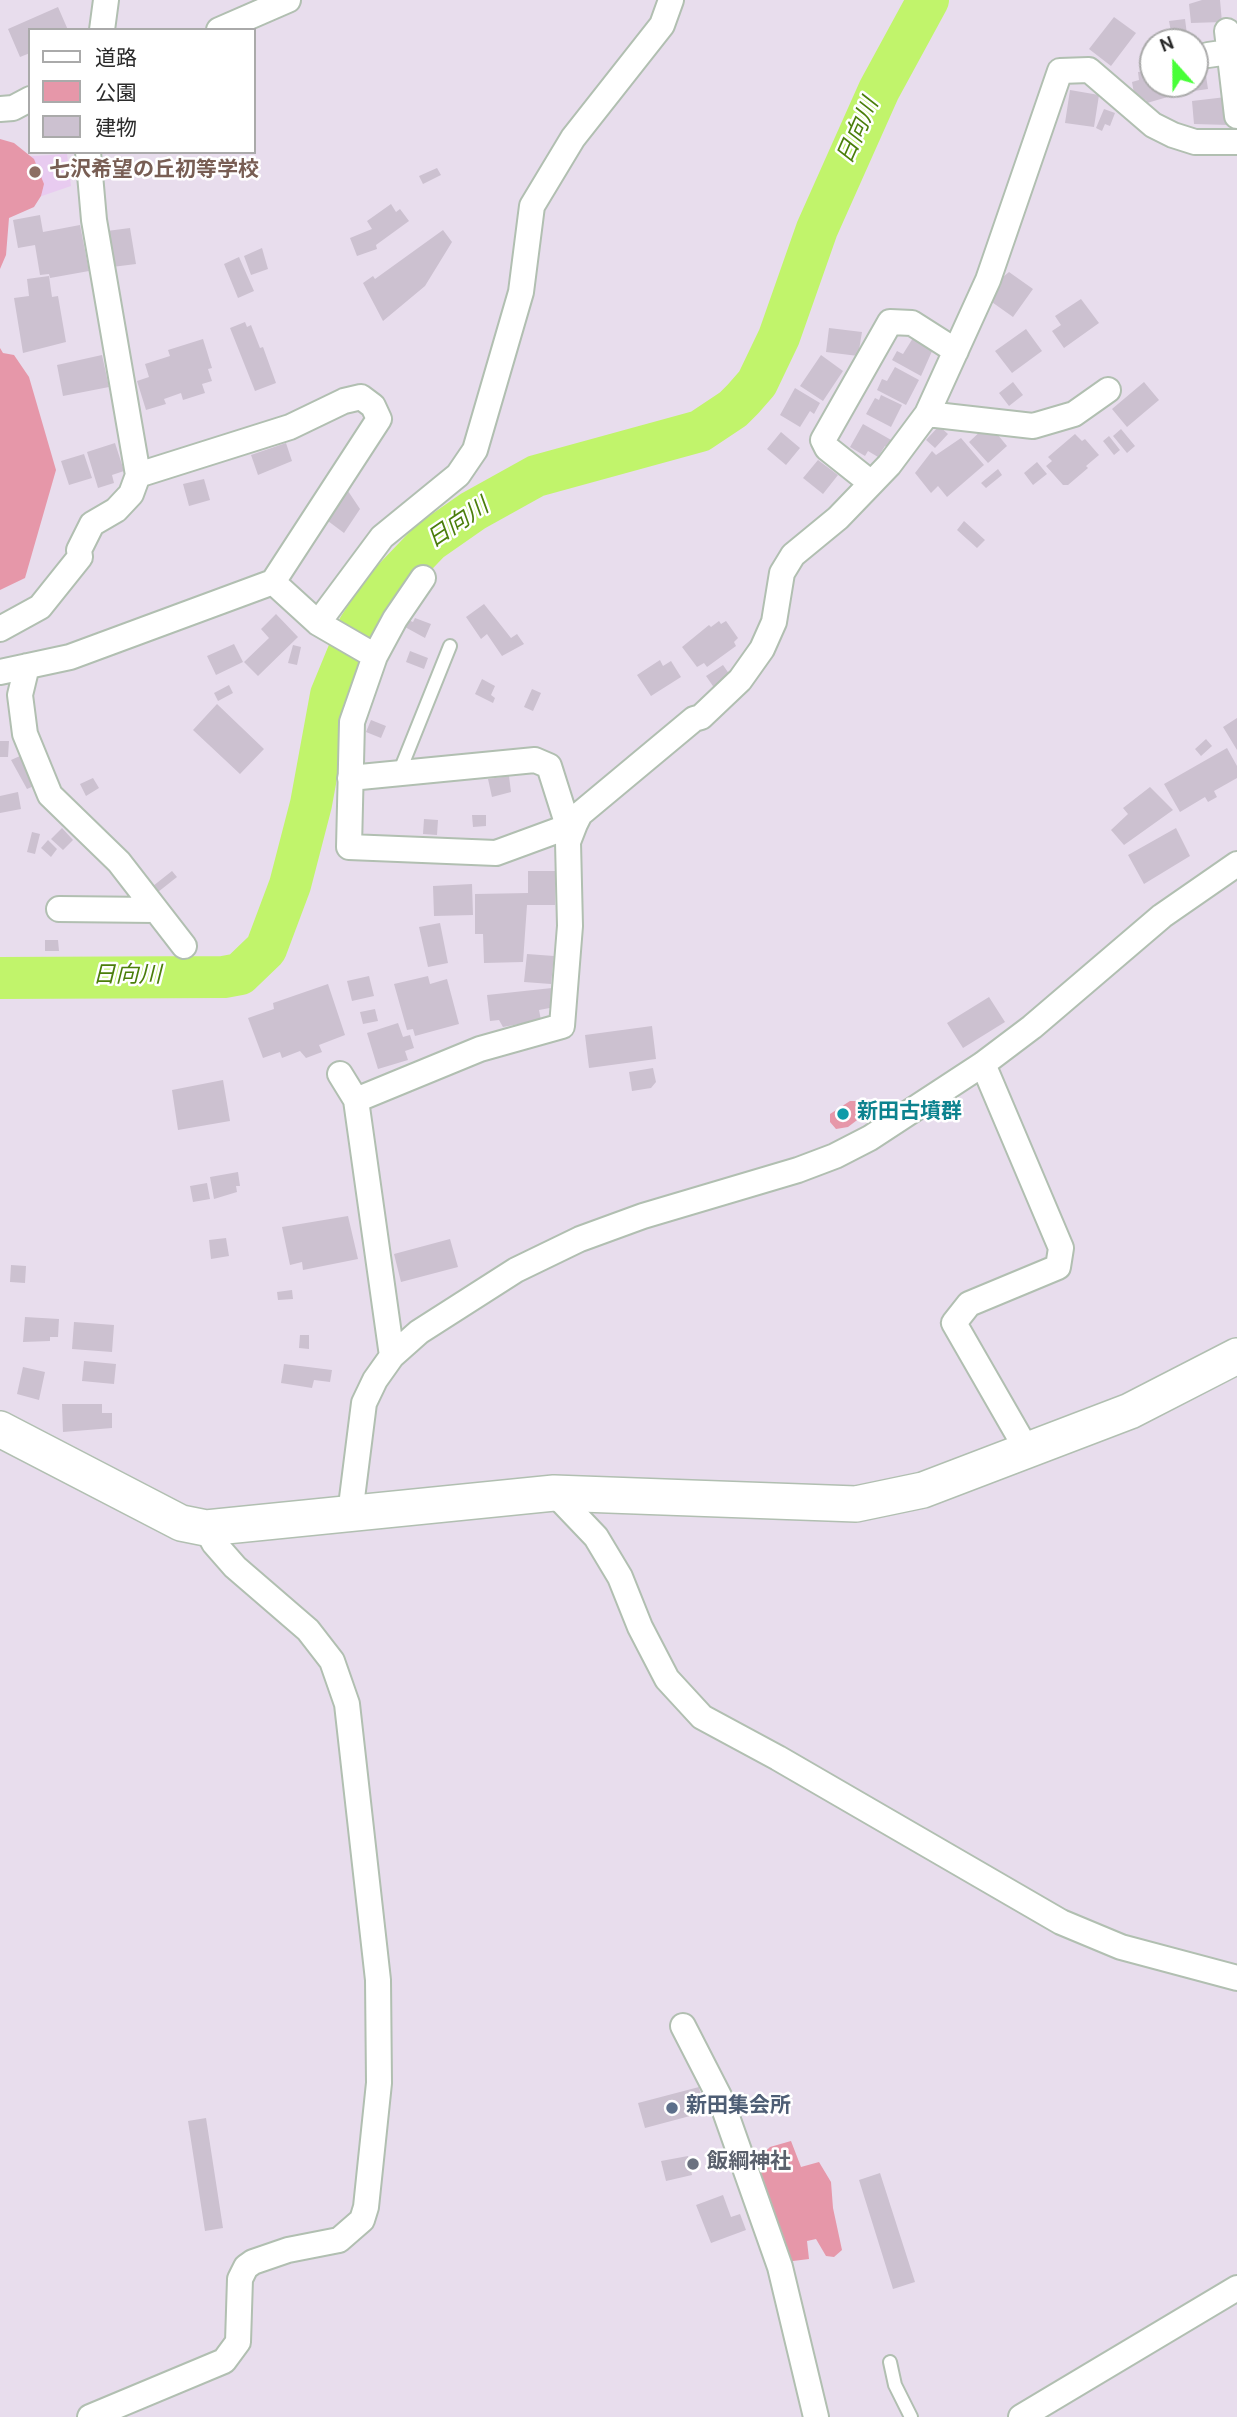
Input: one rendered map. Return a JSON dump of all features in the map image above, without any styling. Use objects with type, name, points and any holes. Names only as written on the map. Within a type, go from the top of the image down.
[{"type":"street","points":[[102,28],[106,0]]},
{"type":"street","points":[[224,28],[288,0]]},
{"type":"street","points":[[322,626],[382,537],[458,474],[475,450],[521,292],[532,206],[573,138],[662,25],[671,0]]},
{"type":"street","points":[[1222,46],[1237,116]]},
{"type":"street","points":[[356,1100],[480,1049],[562,1026],[570,926],[568,842],[571,825],[580,814],[694,719],[701,717],[740,680],[762,649],[774,622],[782,573],[793,555],[838,518],[889,465],[927,414],[988,280],[1059,71],[1089,70],[1153,125],[1173,135],[1195,142],[1237,142]]},
{"type":"street","points":[[0,109],[13,108],[28,100]]},
{"type":"street","points":[[0,629],[40,607],[80,557],[79,550],[92,524],[116,510],[131,494],[138,475],[94,220],[88,154]]},
{"type":"street","points":[[871,483],[827,448],[824,440],[890,322],[912,323],[956,351]]},
{"type":"street","points":[[927,414],[1033,426],[1074,414],[1108,390]]},
{"type":"street","points":[[0,672],[70,657],[273,582],[379,419],[373,406],[361,397],[344,401],[290,427],[138,475]]},
{"type":"street","points":[[423,578],[371,654],[352,722],[348,847],[496,853],[571,825]]},
{"type":"street","points":[[273,582],[322,626],[371,654]]},
{"type":"street","points":[[27,667],[20,695],[25,734],[50,795],[119,862],[184,946]]},
{"type":"street","points":[[350,778],[535,760],[549,766],[571,825]]},
{"type":"street","points":[[350,1514],[364,1403],[374,1380],[392,1356],[419,1332],[516,1270],[580,1239],[643,1216],[835,1156],[870,1138],[983,1064],[1032,1027],[1163,916],[1237,863]]},
{"type":"street","points":[[59,909],[155,909]]},
{"type":"street","points":[[983,1064],[1061,1248],[1058,1267],[969,1304],[954,1323],[1027,1450]]},
{"type":"street","points":[[340,1074],[356,1100],[392,1356]]},
{"type":"street","points":[[0,1429],[181,1522],[206,1528],[554,1493],[856,1504],[923,1490],[1130,1411],[1237,1356]]},
{"type":"street","points":[[554,1493],[596,1537],[620,1577],[640,1627],[667,1679],[702,1717],[1061,1922],[1121,1947],[1237,1978]]},
{"type":"street","points":[[90,2417],[224,2361],[238,2342],[240,2279],[246,2267],[288,2250],[339,2240],[362,2220],[366,2207],[379,2083],[379,1993],[347,1704],[332,1661],[308,1630],[235,1567],[214,1543],[206,1528]]},
{"type":"street","points":[[683,2026],[721,2100],[780,2267],[816,2417]]},
{"type":"street","points":[[1021,2417],[1237,2288]]},
{"type":"lane","points":[[399,773],[450,646]]},
{"type":"lane","points":[[890,2362],[895,2385],[911,2417]]},
{"type":"shaded area","name":"七沢希望の丘初等学校","points":[[67,154],[71,186],[4,209],[1,158]]},
{"type":"green space","name":"七沢希望の丘初等学校","points":[[0,139],[14,143],[34,159],[44,184],[34,207],[9,218],[6,255],[0,269]]},
{"type":"green space","points":[[0,348],[3,353],[14,355],[29,377],[56,470],[25,578],[0,590]]},
{"type":"green space","points":[[850,1101],[862,1101],[869,1111],[848,1127],[836,1129],[830,1122],[830,1114]]},
{"type":"green space","points":[[791,2141],[801,2167],[819,2162],[831,2182],[833,2208],[842,2250],[834,2257],[826,2256],[816,2239],[807,2241],[809,2259],[785,2262],[752,2164],[770,2147]]},
{"type":"building","points":[[1202,0],[1220,0],[1222,22],[1191,23],[1189,4]]},
{"type":"building","points":[[58,7],[67,28],[28,28],[28,54],[20,57],[8,29]]},
{"type":"building","points":[[1114,17],[1136,33],[1111,66],[1089,49]]},
{"type":"building","points":[[1185,19],[1186,28],[1170,28],[1169,21]]},
{"type":"building","points":[[1139,80],[1139,98],[1164,98],[1147,103],[1146,100],[1135,99],[1132,82]]},
{"type":"building","points":[[1070,90],[1099,95],[1094,127],[1065,123]]},
{"type":"building","points":[[1226,97],[1229,125],[1194,124],[1192,101]]},
{"type":"building","points":[[1104,109],[1115,113],[1110,126],[1105,124],[1102,131],[1096,128]]},
{"type":"building","points":[[437,168],[441,175],[423,184],[419,176]]},
{"type":"building","points":[[391,204],[396,212],[400,209],[409,221],[376,245],[377,249],[357,256],[350,238],[372,229],[367,221]]},
{"type":"building","points":[[40,215],[43,232],[80,225],[89,271],[50,278],[49,274],[40,275],[35,245],[18,248],[13,220]]},
{"type":"building","points":[[130,228],[136,264],[112,267],[107,231]]},
{"type":"building","points":[[443,230],[452,242],[425,286],[383,321],[363,283],[373,276],[375,279]]},
{"type":"building","points":[[262,248],[268,269],[251,275],[244,256]]},
{"type":"building","points":[[239,257],[254,291],[238,298],[224,264]]},
{"type":"building","points":[[1009,272],[1033,289],[1013,317],[989,300],[1001,285],[997,282]]},
{"type":"building","points":[[49,276],[52,297],[58,296],[66,342],[23,353],[14,298],[29,296],[27,279]]},
{"type":"building","points":[[1081,299],[1099,323],[1064,348],[1052,331],[1061,325],[1055,316]]},
{"type":"building","points":[[245,322],[247,327],[251,325],[260,348],[263,347],[276,383],[255,391],[230,328]]},
{"type":"building","points":[[829,328],[862,332],[858,356],[826,352]]},
{"type":"building","points":[[1026,329],[1042,351],[1012,373],[995,351]]},
{"type":"building","points":[[913,338],[933,349],[921,376],[892,360],[897,351],[903,354]]},
{"type":"building","points":[[203,339],[212,368],[208,369],[212,381],[202,384],[205,393],[183,400],[181,393],[164,399],[166,404],[146,410],[137,381],[149,377],[145,364],[170,356],[168,350]]},
{"type":"building","points":[[102,355],[109,387],[63,396],[57,365]]},
{"type":"building","points":[[821,355],[843,371],[823,401],[800,386]]},
{"type":"building","points":[[895,367],[919,380],[906,405],[877,390],[882,379],[887,381]]},
{"type":"building","points":[[1013,382],[1023,395],[1009,406],[999,393]]},
{"type":"building","points":[[1144,382],[1159,400],[1127,427],[1112,409]]},
{"type":"building","points":[[795,388],[820,403],[814,414],[810,411],[800,427],[780,415]]},
{"type":"building","points":[[881,395],[902,405],[891,427],[866,414],[875,398],[879,400]]},
{"type":"building","points":[[863,424],[893,441],[889,449],[885,446],[878,457],[868,451],[865,456],[850,447]]},
{"type":"building","points":[[939,426],[948,434],[935,448],[926,440]]},
{"type":"building","points":[[984,428],[993,429],[1007,446],[988,463],[969,442]]},
{"type":"building","points":[[1121,429],[1135,446],[1127,453],[1113,436]]},
{"type":"building","points":[[781,432],[800,448],[786,465],[767,449]]},
{"type":"building","points":[[1075,434],[1082,441],[1085,439],[1099,455],[1068,485],[1063,485],[1046,466],[1052,461],[1048,457]]},
{"type":"building","points":[[1109,436],[1120,450],[1114,455],[1103,441]]},
{"type":"building","points":[[961,438],[984,465],[947,497],[938,486],[931,493],[915,473],[932,451],[936,455]]},
{"type":"building","points":[[115,443],[124,471],[112,475],[114,483],[98,488],[87,452]]},
{"type":"building","points":[[286,443],[292,461],[258,475],[251,455]]},
{"type":"building","points":[[84,454],[92,478],[69,485],[61,461]]},
{"type":"building","points":[[818,460],[838,475],[823,494],[803,478]]},
{"type":"building","points":[[1037,462],[1047,474],[1033,485],[1024,473]]},
{"type":"building","points":[[998,469],[1002,475],[986,488],[981,483]]},
{"type":"building","points":[[204,479],[210,500],[189,506],[183,484]]},
{"type":"building","points":[[348,491],[360,509],[344,533],[328,521]]},
{"type":"building","points":[[964,521],[985,540],[977,548],[957,530]]},
{"type":"building","points":[[484,604],[511,638],[517,634],[524,644],[502,656],[487,634],[481,639],[466,617]]},
{"type":"building","points":[[276,614],[298,637],[258,676],[244,662],[269,638],[261,629]]},
{"type":"building","points":[[415,618],[431,624],[425,638],[405,627],[408,620],[413,622]]},
{"type":"building","points":[[719,621],[721,624],[726,621],[738,638],[734,642],[736,646],[707,667],[704,663],[697,667],[682,647],[709,625],[711,627]]},
{"type":"building","points":[[234,644],[243,662],[216,675],[207,656]]},
{"type":"building","points":[[293,645],[301,647],[297,665],[288,663]]},
{"type":"building","points":[[410,651],[428,658],[424,669],[406,662]]},
{"type":"building","points":[[660,660],[663,666],[671,661],[681,677],[651,696],[637,675]]},
{"type":"building","points":[[723,665],[732,678],[715,689],[706,676]]},
{"type":"building","points":[[482,679],[495,686],[491,695],[495,698],[493,703],[475,694]]},
{"type":"building","points":[[229,685],[233,693],[218,701],[214,693]]},
{"type":"building","points":[[532,689],[541,693],[533,711],[524,707]]},
{"type":"building","points":[[217,704],[264,749],[240,774],[193,730]]},
{"type":"building","points":[[1237,718],[1237,750],[1223,727]]},
{"type":"building","points":[[371,720],[386,726],[381,738],[366,732]]},
{"type":"building","points":[[1206,739],[1212,746],[1201,756],[1195,749]]},
{"type":"building","points":[[0,741],[9,741],[8,757],[0,757]]},
{"type":"building","points":[[1227,748],[1237,766],[1237,778],[1214,791],[1217,797],[1208,802],[1205,797],[1180,812],[1164,784]]},
{"type":"building","points":[[20,756],[34,786],[27,789],[11,760]]},
{"type":"building","points":[[509,776],[511,792],[492,797],[488,779]]},
{"type":"building","points":[[93,778],[99,788],[86,796],[80,784]]},
{"type":"building","points":[[1150,787],[1173,810],[1124,845],[1111,830],[1128,814],[1123,808]]},
{"type":"building","points":[[18,792],[21,809],[0,813],[0,796]]},
{"type":"building","points":[[472,815],[486,815],[486,826],[473,827]]},
{"type":"building","points":[[424,819],[438,820],[437,835],[423,834]]},
{"type":"building","points":[[62,828],[73,840],[63,850],[51,839]]},
{"type":"building","points":[[1176,828],[1190,856],[1144,884],[1128,855]]},
{"type":"building","points":[[32,832],[40,834],[35,854],[27,852]]},
{"type":"building","points":[[48,840],[57,849],[51,857],[41,848]]},
{"type":"building","points":[[172,871],[177,877],[158,892],[153,886]]},
{"type":"building","points":[[528,871],[555,871],[555,905],[527,905],[523,962],[484,963],[483,934],[475,934],[475,894],[528,893]]},
{"type":"building","points":[[472,884],[473,915],[434,916],[433,886]]},
{"type":"building","points":[[440,923],[448,963],[428,967],[419,927]]},
{"type":"building","points":[[45,940],[58,940],[59,951],[45,951]]},
{"type":"building","points":[[527,954],[554,956],[551,984],[524,982]]},
{"type":"building","points":[[369,976],[374,996],[352,1001],[347,981]]},
{"type":"building","points":[[428,976],[430,984],[447,979],[459,1024],[415,1036],[413,1029],[407,1030],[394,984]]},
{"type":"building","points":[[328,984],[345,1035],[319,1045],[322,1052],[306,1058],[300,1051],[282,1058],[280,1052],[263,1058],[248,1018],[274,1009],[273,1003]]},
{"type":"building","points":[[552,988],[555,1007],[539,1010],[541,1020],[503,1027],[499,1020],[490,1021],[487,995]]},
{"type":"building","points":[[989,997],[1005,1022],[963,1048],[947,1023]]},
{"type":"building","points":[[375,1009],[378,1021],[363,1024],[360,1012]]},
{"type":"building","points":[[398,1023],[403,1037],[410,1035],[414,1048],[405,1051],[408,1060],[378,1069],[367,1033]]},
{"type":"building","points":[[652,1026],[656,1059],[589,1068],[585,1035]]},
{"type":"building","points":[[653,1068],[656,1082],[651,1088],[632,1091],[629,1072]]},
{"type":"building","points":[[223,1080],[230,1121],[178,1130],[172,1090]]},
{"type":"building","points":[[238,1172],[240,1186],[236,1186],[237,1192],[214,1199],[210,1177]]},
{"type":"building","points":[[207,1183],[210,1199],[193,1202],[190,1186]]},
{"type":"building","points":[[348,1216],[358,1259],[303,1270],[302,1262],[290,1265],[282,1227]]},
{"type":"building","points":[[226,1238],[229,1256],[211,1259],[209,1240]]},
{"type":"building","points":[[450,1239],[458,1267],[401,1282],[394,1254]]},
{"type":"building","points":[[11,1265],[26,1266],[25,1283],[10,1282]]},
{"type":"building","points":[[292,1290],[293,1299],[278,1300],[277,1292]]},
{"type":"building","points":[[25,1317],[59,1319],[58,1337],[50,1337],[50,1341],[23,1342]]},
{"type":"building","points":[[74,1322],[114,1325],[112,1352],[72,1349]]},
{"type":"building","points":[[300,1335],[309,1335],[309,1349],[299,1348]]},
{"type":"building","points":[[84,1361],[116,1364],[114,1384],[82,1381]]},
{"type":"building","points":[[284,1364],[332,1370],[330,1382],[314,1380],[312,1388],[281,1383]]},
{"type":"building","points":[[23,1367],[45,1372],[39,1400],[17,1394]]},
{"type":"building","points":[[62,1404],[102,1404],[102,1413],[112,1413],[112,1428],[63,1432]]},
{"type":"building","name":"新田集会所","points":[[699,2087],[705,2112],[645,2128],[638,2103]]},
{"type":"building","points":[[206,2118],[223,2228],[205,2231],[188,2121]]},
{"type":"building","points":[[688,2156],[692,2175],[666,2181],[661,2161]]},
{"type":"building","points":[[880,2173],[915,2282],[893,2289],[859,2180]]},
{"type":"building","points":[[723,2195],[731,2217],[740,2214],[746,2230],[711,2243],[696,2205]]},
{"type":"waterway","name":"日向川","points":[[0,978],[224,977],[240,974],[266,949],[290,885],[311,804],[331,695],[359,627],[384,589],[430,541],[473,511],[536,476],[700,431],[743,399],[757,383],[779,337],[817,229],[879,90],[928,0]]},
{"type":"place","name":"七沢希望の丘初等学校","points":[[35,172]]},
{"type":"place","name":"新田古墳群","points":[[843,1114]]},
{"type":"place","name":"新田集会所","points":[[672,2108]]},
{"type":"place","name":"飯綱神社","points":[[693,2164]]}]
